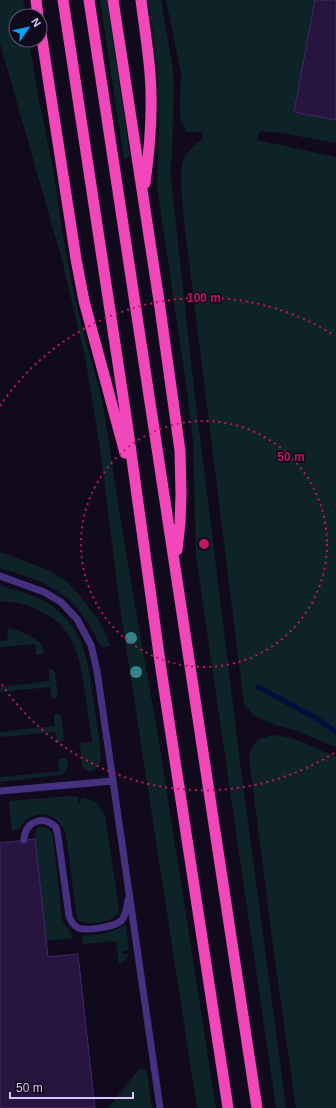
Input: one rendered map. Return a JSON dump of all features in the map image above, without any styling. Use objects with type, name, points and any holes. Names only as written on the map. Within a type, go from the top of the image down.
[{"type":"highway","points":[[63,0],[114,331],[161,669],[228,1108]]},
{"type":"highway","points":[[89,0],[257,1108]]},
{"type":"highway","points":[[113,0],[180,451],[180,523],[175,565]]},
{"type":"highway","points":[[141,0],[150,74],[151,112],[150,150],[143,196]]},
{"type":"highway","points":[[43,48],[76,259],[84,301],[138,502]]},
{"type":"lane","points":[[0,576],[44,592],[61,602],[77,619],[91,644],[97,671],[160,1108]]},
{"type":"lane","points":[[0,791],[113,781]]},
{"type":"lane","points":[[24,840],[24,832],[36,821],[47,821],[56,827],[68,916],[72,923],[82,929],[114,925],[122,920],[127,909],[129,892]]},
{"type":"green space","points":[[0,0],[23,0],[24,8],[8,8],[8,48],[30,48],[39,101],[54,173],[62,230],[72,284],[102,400],[125,547],[160,748],[216,1108],[197,1108],[120,607],[100,448],[85,357],[62,260],[0,43]]},
{"type":"green space","points":[[100,0],[107,0],[130,156],[124,160]]},
{"type":"green space","points":[[148,0],[161,0],[173,70],[172,157],[170,169],[192,371],[240,762],[286,1108],[276,1108],[196,556],[193,440],[157,186],[159,130],[158,75]]},
{"type":"green space","points":[[166,0],[315,0],[294,112],[336,120],[336,143],[281,133],[260,131],[257,140],[336,157],[336,747],[294,730],[270,723],[253,715],[244,704],[182,198],[181,171],[184,158],[203,138],[202,132],[187,132],[181,122],[181,73]]},
{"type":"green space","points":[[0,552],[46,569],[66,581],[82,598],[99,621],[111,646],[101,647],[92,629],[82,615],[72,603],[61,594],[49,586],[35,580],[0,568]]},
{"type":"green space","points":[[0,585],[29,594],[46,602],[68,621],[76,632],[82,644],[89,669],[101,755],[98,767],[96,769],[87,771],[82,766],[80,743],[92,742],[81,667],[74,644],[60,625],[50,617],[24,605],[10,602],[0,602]]},
{"type":"green space","points":[[9,628],[36,639],[43,647],[44,652],[41,655],[36,655],[35,644],[0,647],[0,641],[8,640],[7,630]]},
{"type":"green space","points":[[49,669],[53,670],[55,673],[58,695],[54,699],[52,699],[50,687],[0,692],[0,687],[49,681]]},
{"type":"green space","points":[[54,714],[59,714],[61,717],[64,738],[60,743],[56,743],[55,732],[0,737],[0,732],[54,726]]},
{"type":"green space","points":[[274,735],[292,738],[336,757],[336,1108],[296,1108],[273,946],[249,757],[252,747],[257,741],[264,737]]},
{"type":"green space","points":[[67,758],[67,768],[61,775],[0,782],[0,777],[59,771],[58,759]]},
{"type":"green space","points":[[68,796],[79,797],[78,803],[80,804],[81,797],[92,801],[98,805],[105,815],[119,909],[113,918],[108,920],[87,923],[77,919],[66,835],[57,820],[44,814],[37,815],[23,823],[18,830],[12,831],[9,801]]},
{"type":"green space","points":[[40,827],[48,828],[53,835],[62,919],[72,938],[46,941],[35,839],[37,829]]},
{"type":"green space","points":[[124,925],[126,926],[129,950],[122,951],[123,954],[129,954],[119,965],[116,941],[83,944],[82,935],[104,933],[120,928]]},
{"type":"green space","points":[[141,1068],[147,1072],[152,1108],[108,1108],[135,1074]]},
{"type":"building","points":[[315,0],[336,0],[336,120],[294,112]]},
{"type":"building","points":[[35,839],[48,957],[78,954],[95,1108],[0,1108],[0,843]]},
{"type":"waterway","points":[[258,687],[316,718],[336,732]]}]
